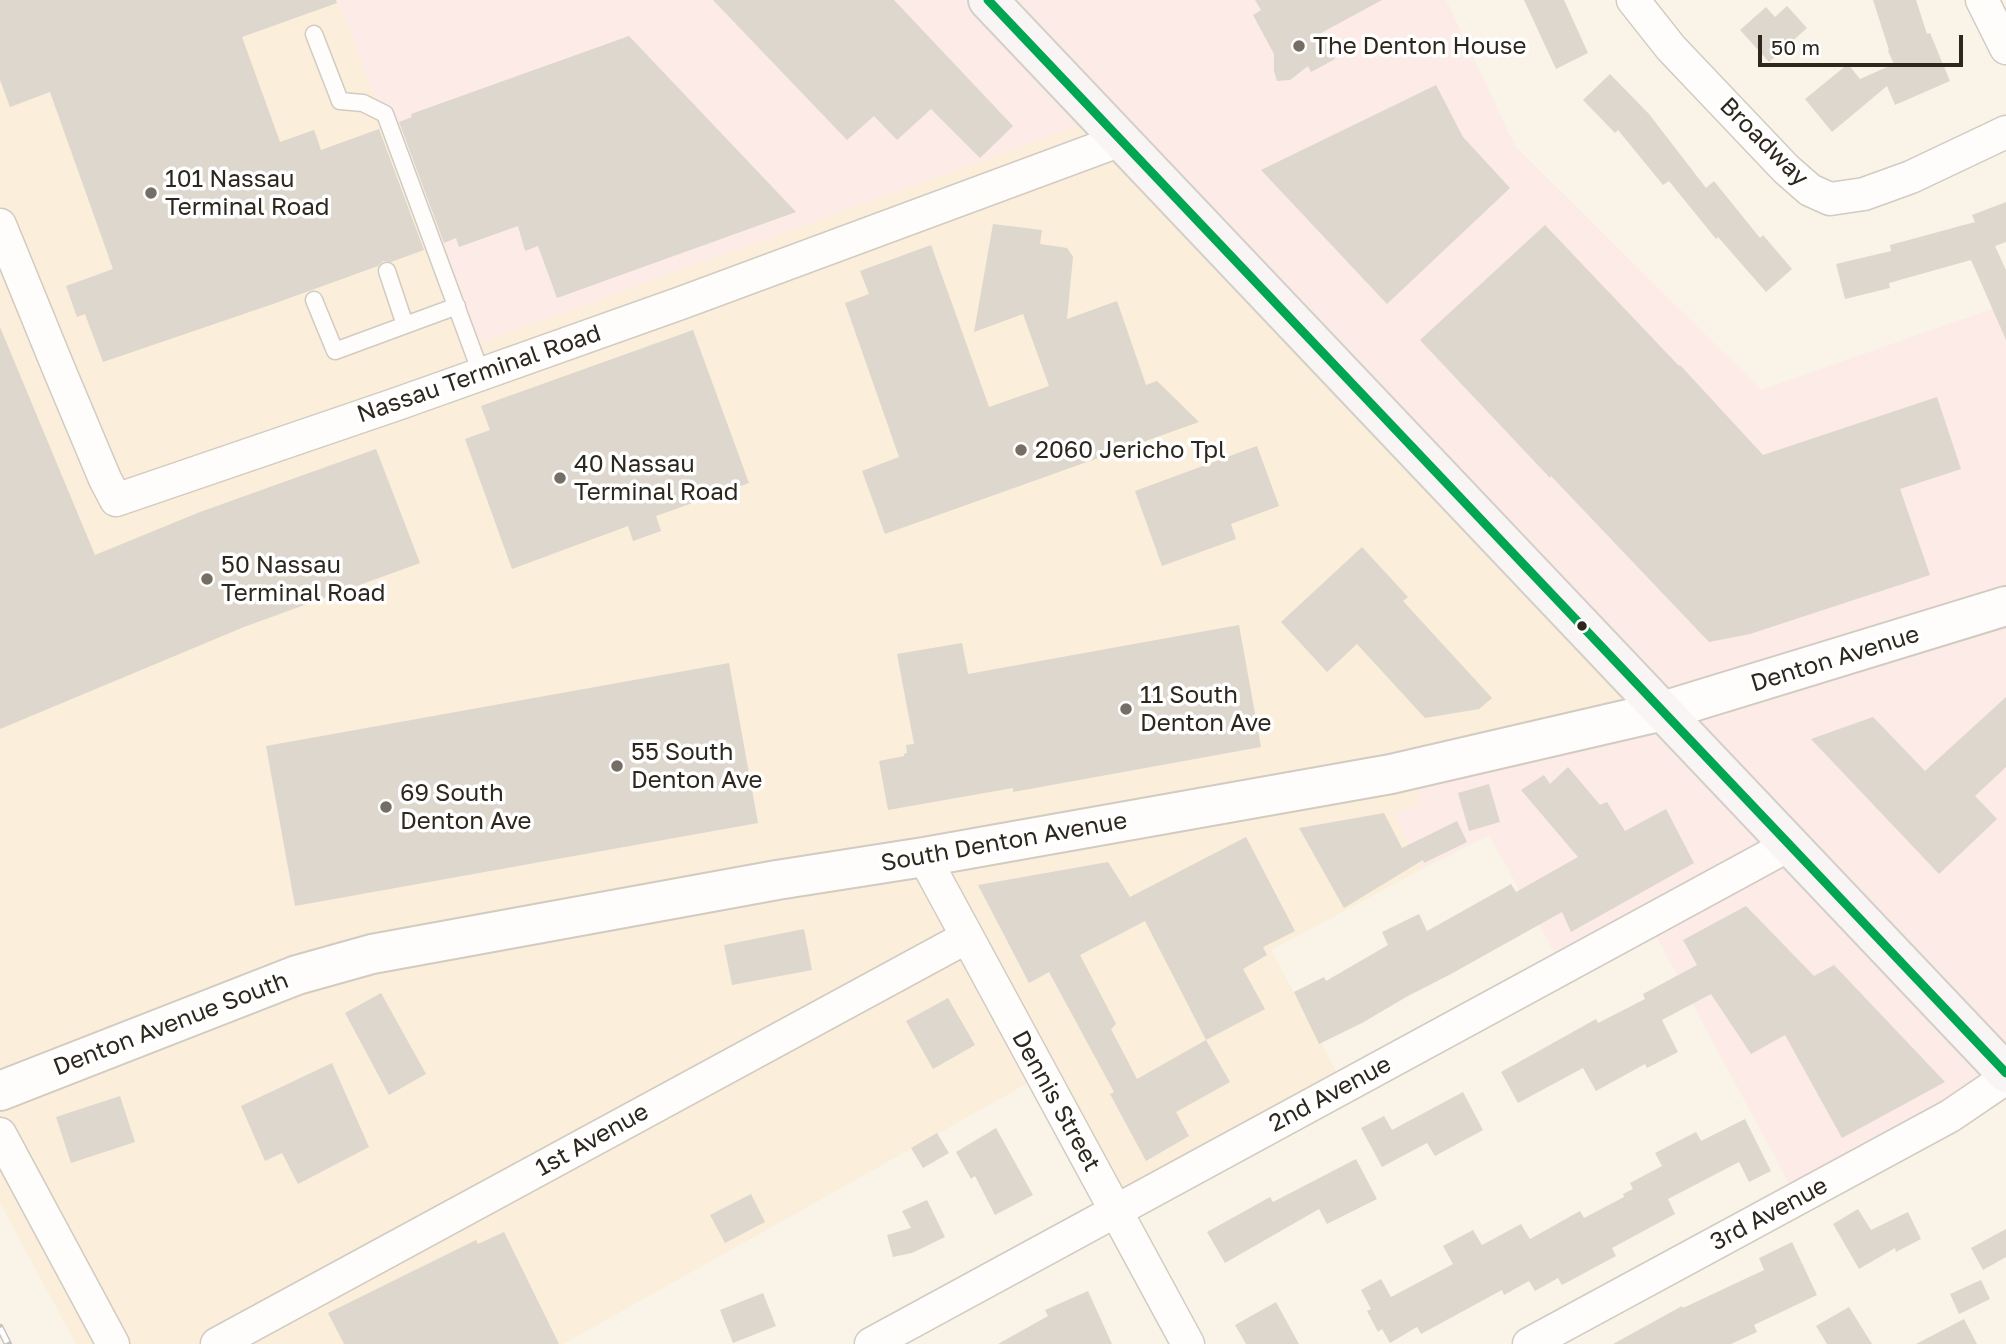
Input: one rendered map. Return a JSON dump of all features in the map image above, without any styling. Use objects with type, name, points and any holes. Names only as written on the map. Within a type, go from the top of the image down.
[{"type":"main road","points":[[988,0],[2006,1073]]},
{"type":"street","name":"Broadway","points":[[1633,0],[1671,48],[1786,169],[1810,190],[1830,199],[1864,194],[1911,177],[2006,132]]},
{"type":"street","points":[[1982,0],[2006,48]]},
{"type":"street","name":"Nassau Terminal Road","points":[[0,225],[117,500],[681,303],[1121,140]]},
{"type":"street","name":"Denton Avenue","points":[[1663,711],[2006,606]]},
{"type":"street","name":"South Denton Avenue","points":[[343,963],[372,954],[777,880],[924,857],[1391,774],[1663,711]]},
{"type":"street","name":"2nd Avenue","points":[[871,1344],[1789,845]]},
{"type":"street","name":"Dennis Street","points":[[924,857],[1188,1344]]},
{"type":"street","name":"1st Avenue","points":[[217,1344],[967,937]]},
{"type":"street","name":"Denton Avenue South","points":[[0,1091],[298,975],[343,963]]},
{"type":"street","name":"3rd Avenue","points":[[1529,1344],[1950,1116],[2006,1078]]},
{"type":"street","points":[[0,1134],[113,1344]]},
{"type":"lane","points":[[314,34],[340,102],[363,103],[385,114],[481,373]]},
{"type":"lane","points":[[387,271],[405,325]]},
{"type":"lane","points":[[314,300],[335,351],[457,306]]},
{"type":"shaded area","points":[[0,0],[338,0],[468,347],[1100,118],[1663,711],[1416,771],[1420,806],[1393,812],[1422,869],[1271,950],[1343,1084],[1116,1207],[1044,1074],[563,1344],[76,1344],[0,1203]]},
{"type":"shaded area","points":[[338,0],[1446,0],[1515,146],[1761,390],[2006,304],[2006,1081],[1796,1196],[1647,919],[1561,964],[1489,835],[1422,869],[1393,812],[468,347]]},
{"type":"building","points":[[0,0],[336,0],[337,3],[242,37],[280,142],[314,130],[321,150],[379,129],[424,250],[391,262],[383,261],[378,266],[273,304],[103,362],[85,314],[77,317],[66,286],[113,269],[50,92],[10,107],[0,80]]},
{"type":"building","points":[[713,0],[894,0],[1013,126],[980,158],[931,109],[897,140],[874,116],[847,140]]},
{"type":"building","name":"The Denton House","points":[[1255,0],[1382,0],[1321,33],[1335,59],[1311,72],[1308,66],[1290,80],[1277,81],[1274,54],[1253,15],[1261,10]]},
{"type":"building","points":[[1524,0],[1564,0],[1588,53],[1556,69]]},
{"type":"building","points":[[1873,0],[1916,0],[1927,34],[1930,33],[1950,81],[1895,105],[1887,86],[1832,132],[1805,99],[1848,64],[1860,79],[1894,64]]},
{"type":"building","points":[[1787,6],[1807,28],[1769,62],[1740,30],[1766,7],[1775,17]]},
{"type":"building","points":[[629,36],[796,212],[557,298],[538,246],[525,251],[518,226],[459,247],[456,238],[444,243],[399,122],[412,117],[411,114]]},
{"type":"building","points":[[1610,74],[1649,114],[1706,188],[1714,181],[1760,238],[1763,235],[1792,269],[1766,292],[1718,237],[1716,239],[1669,181],[1663,185],[1618,130],[1615,133],[1583,100]]},
{"type":"building","points":[[1436,85],[1463,137],[1510,188],[1387,304],[1261,170]]},
{"type":"building","points":[[2006,202],[2006,242],[1995,246],[2006,270],[2006,340],[1971,260],[1889,283],[1890,288],[1845,299],[1836,264],[1891,251],[1890,245],[1975,222],[1972,215]]},
{"type":"building","points":[[993,224],[1042,230],[1040,244],[1067,248],[1073,257],[1067,319],[1117,301],[1146,385],[1157,381],[1199,422],[885,534],[862,471],[899,457],[845,303],[869,294],[860,271],[931,245],[989,407],[1049,386],[1023,314],[974,332]]},
{"type":"building","points":[[1545,225],[1763,455],[1937,397],[1961,469],[1900,489],[1930,575],[1750,634],[1709,642],[1420,340]]},
{"type":"building","name":"50 Nassau Terminal Road","points":[[0,327],[95,555],[200,512],[376,449],[420,563],[244,627],[0,729]]},
{"type":"building","name":"40 Nassau Terminal Road","points":[[693,330],[749,483],[656,516],[661,531],[633,541],[628,526],[512,569],[465,439],[490,430],[481,406]]},
{"type":"building","points":[[1257,446],[1279,506],[1231,524],[1236,539],[1162,566],[1135,491]]},
{"type":"building","points":[[1362,547],[1408,597],[1403,601],[1492,698],[1479,709],[1425,718],[1357,644],[1327,672],[1281,622]]},
{"type":"building","name":"11 South Denton Ave","points":[[1239,625],[1261,747],[1013,792],[1013,788],[888,810],[879,761],[904,756],[907,753],[906,745],[914,744],[897,654],[962,643],[968,674]]},
{"type":"building","points":[[729,663],[758,823],[295,906],[266,746]]},
{"type":"building","points":[[2006,697],[2006,767],[1975,796],[1997,819],[1939,874],[1811,739],[1873,717],[1925,771]]},
{"type":"building","points":[[1568,767],[1600,805],[1607,802],[1625,831],[1666,809],[1694,863],[1571,932],[1562,912],[1319,1044],[1294,992],[1324,977],[1326,981],[1388,945],[1382,932],[1419,914],[1427,931],[1511,884],[1516,892],[1578,857],[1521,790],[1544,775],[1550,784]]},
{"type":"building","points":[[1489,784],[1500,822],[1469,831],[1458,793]]},
{"type":"building","points":[[1384,813],[1402,848],[1457,821],[1467,842],[1424,863],[1423,860],[1344,908],[1299,828]]},
{"type":"building","points":[[1246,837],[1295,931],[1263,947],[1267,955],[1243,969],[1265,1009],[1206,1040],[1230,1082],[1176,1112],[1189,1136],[1146,1161],[1110,1094],[1114,1092],[1049,972],[1029,983],[978,885],[1108,862],[1130,897]],"holes":[[[1145,921],[1206,1040],[1137,1079],[1111,1029],[1116,1024],[1080,955]]]},
{"type":"building","points":[[1746,906],[1814,976],[1834,965],[1945,1082],[1842,1138],[1785,1035],[1751,1054],[1711,994],[1662,1020],[1678,1052],[1647,1068],[1645,1064],[1596,1091],[1583,1068],[1518,1103],[1501,1072],[1596,1019],[1598,1023],[1645,999],[1643,994],[1697,965],[1683,940]]},
{"type":"building","points":[[804,929],[812,970],[732,985],[724,945]]},
{"type":"building","points":[[381,993],[426,1074],[389,1095],[345,1013]]},
{"type":"building","points":[[948,998],[975,1045],[933,1069],[906,1021]]},
{"type":"building","points":[[332,1063],[369,1147],[298,1184],[282,1153],[265,1161],[241,1106]]},
{"type":"building","points":[[1463,1092],[1483,1130],[1435,1156],[1427,1143],[1382,1167],[1361,1128],[1384,1116],[1392,1130]]},
{"type":"building","points":[[120,1096],[135,1142],[71,1163],[56,1117]]},
{"type":"building","points":[[1745,1119],[1771,1171],[1749,1182],[1739,1162],[1668,1199],[1675,1214],[1612,1248],[1616,1256],[1562,1285],[1558,1278],[1535,1291],[1529,1281],[1504,1295],[1502,1290],[1421,1334],[1417,1327],[1390,1343],[1382,1329],[1378,1332],[1367,1311],[1371,1309],[1361,1290],[1381,1279],[1391,1297],[1453,1264],[1443,1246],[1473,1230],[1482,1245],[1521,1224],[1530,1239],[1580,1211],[1584,1218],[1624,1197],[1623,1194],[1633,1189],[1630,1183],[1662,1166],[1655,1153],[1696,1132],[1701,1141]]},
{"type":"building","points":[[996,1128],[1033,1195],[995,1215],[975,1176],[971,1179],[956,1152]]},
{"type":"building","points":[[937,1133],[949,1153],[923,1168],[911,1148]]},
{"type":"building","points":[[1356,1159],[1377,1199],[1327,1224],[1319,1209],[1225,1263],[1207,1232],[1270,1197],[1273,1202]]},
{"type":"building","points":[[751,1194],[765,1222],[725,1243],[710,1215]]},
{"type":"building","points":[[927,1200],[945,1237],[912,1253],[893,1257],[887,1235],[911,1228],[902,1211]]},
{"type":"building","points":[[1858,1209],[1871,1230],[1908,1212],[1921,1239],[1896,1252],[1895,1248],[1859,1269],[1833,1224]]},
{"type":"building","points":[[2006,1229],[2006,1257],[1983,1270],[1971,1248]]},
{"type":"building","points":[[504,1232],[559,1344],[344,1344],[328,1313],[476,1240],[478,1244]]},
{"type":"building","points":[[1792,1242],[1817,1295],[1754,1325],[1757,1332],[1731,1344],[1613,1344],[1682,1306],[1683,1308],[1764,1270],[1759,1258]]},
{"type":"building","points":[[1981,1280],[1990,1299],[1959,1314],[1950,1294]]},
{"type":"building","points":[[1088,1291],[1112,1344],[998,1344],[1048,1316],[1045,1310]]},
{"type":"building","points":[[763,1293],[776,1326],[733,1343],[720,1310]]},
{"type":"building","points":[[1276,1302],[1299,1344],[1246,1344],[1235,1325]]},
{"type":"building","points":[[1849,1307],[1872,1344],[1827,1344],[1816,1326]]},
{"type":"building","points":[[1964,1319],[1977,1344],[1916,1344]]},
{"type":"railway","points":[[0,1328],[8,1344]]},
{"type":"transit line","points":[[988,0],[2006,1073]]},
{"type":"place","name":"The Denton House","points":[[1299,46]]},
{"type":"place","name":"101 Nassau Terminal Road","points":[[151,193]]},
{"type":"place","name":"2060 Jericho Tpl","points":[[1021,450]]},
{"type":"place","name":"40 Nassau Terminal Road","points":[[560,478]]},
{"type":"place","name":"50 Nassau Terminal Road","points":[[207,579]]},
{"type":"place","name":"11 South Denton Ave","points":[[1126,709]]},
{"type":"place","name":"55 South Denton Ave","points":[[617,766]]},
{"type":"place","name":"69 South Denton Ave","points":[[386,807]]}]
